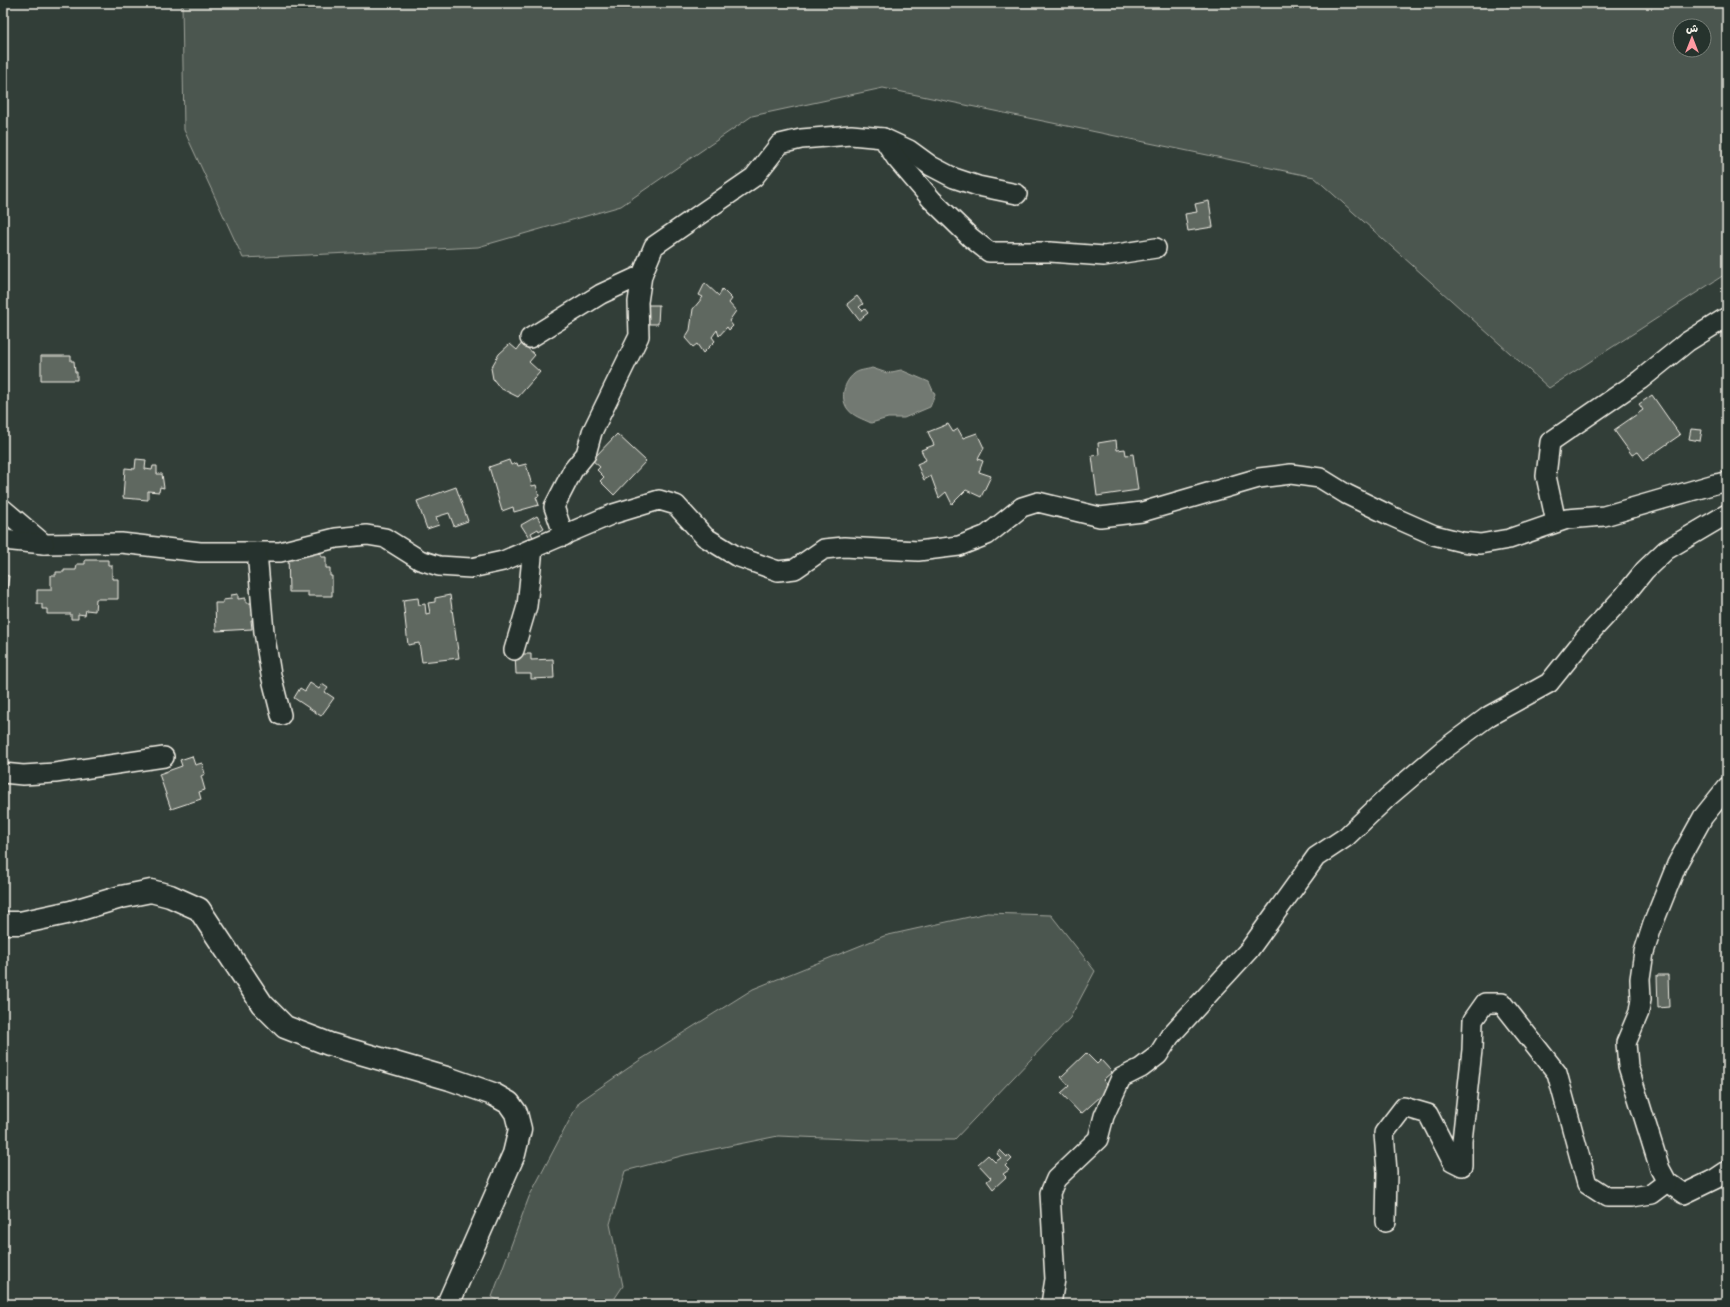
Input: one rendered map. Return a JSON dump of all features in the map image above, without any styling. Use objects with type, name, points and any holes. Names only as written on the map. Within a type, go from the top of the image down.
[{"type":"main road","points":[[3,923],[20,923],[71,912],[121,897],[151,891],[170,896],[199,909],[262,1004],[285,1027],[329,1044],[450,1079],[493,1094],[509,1103],[516,1113],[520,1129],[514,1154],[448,1304]]},
{"type":"street","points":[[564,536],[554,506],[573,470],[586,454],[592,432],[639,336],[638,302],[642,275],[654,246],[754,177],[780,144],[801,139],[851,135],[883,138],[909,150],[931,166],[954,178],[978,186],[1018,194]]},
{"type":"street","points":[[883,138],[896,158],[932,200],[970,236],[990,252],[1050,252],[1104,256],[1156,248]]},
{"type":"street","points":[[530,338],[601,294],[642,275]]},
{"type":"street","points":[[1556,522],[1546,476],[1550,442],[1640,380],[1687,342],[1727,318]]},
{"type":"street","points":[[3,540],[44,544],[121,543],[200,552],[280,552],[336,538],[367,535],[385,538],[420,560],[439,566],[471,568],[503,562],[613,514],[659,500],[676,505],[705,537],[730,552],[757,564],[778,571],[795,569],[824,550],[844,547],[918,551],[958,546],[986,535],[1022,507],[1038,502],[1100,517],[1135,513],[1259,478],[1291,474],[1320,478],[1346,494],[1434,535],[1462,542],[1480,544],[1508,540],[1556,522],[1604,516],[1715,484],[1727,482]]},
{"type":"street","points":[[3,509],[44,544]]},
{"type":"street","points":[[1051,1304],[1055,1279],[1050,1193],[1056,1179],[1098,1139],[1104,1116],[1121,1078],[1141,1068],[1158,1055],[1170,1036],[1249,950],[1316,857],[1346,837],[1388,797],[1442,750],[1489,716],[1549,683],[1586,637],[1624,596],[1645,570],[1666,550],[1727,514]]},
{"type":"street","points":[[514,650],[527,606],[534,548]]},
{"type":"street","points":[[257,552],[264,632],[271,675],[281,715]]},
{"type":"street","points":[[3,773],[23,775],[55,773],[164,756]]},
{"type":"street","points":[[1727,787],[1703,817],[1678,864],[1653,924],[1643,959],[1640,979],[1641,999],[1639,1012],[1626,1043],[1628,1066],[1632,1082],[1660,1169],[1667,1182],[1684,1194],[1715,1179],[1727,1170]]},
{"type":"street","points":[[1386,1222],[1387,1172],[1384,1133],[1404,1107],[1428,1114],[1452,1162],[1462,1166],[1462,1140],[1472,1050],[1473,1020],[1485,1003],[1502,1003],[1557,1072],[1587,1184],[1607,1197],[1632,1197],[1651,1194],[1667,1182]]},
{"type":"shaded area","points":[[182,3],[1727,3],[1727,273],[1549,388],[1314,177],[883,88],[752,116],[621,206],[478,247],[243,258],[184,130]]},
{"type":"shaded area","points":[[872,368],[887,373],[901,370],[929,382],[935,395],[930,407],[904,418],[888,418],[871,423],[849,411],[844,399],[844,390],[848,381],[856,373]]},
{"type":"shaded area","points":[[987,913],[1051,915],[1095,971],[1070,1018],[954,1140],[870,1140],[778,1136],[685,1155],[625,1171],[610,1224],[623,1286],[611,1304],[505,1304],[492,1297],[529,1197],[579,1102],[640,1060],[753,989],[884,936]]},
{"type":"building","points":[[1209,201],[1213,227],[1188,231],[1185,214],[1197,212],[1195,204]]},
{"type":"building","points":[[705,283],[719,296],[722,289],[732,299],[729,303],[736,311],[729,321],[733,326],[729,330],[727,327],[719,336],[717,330],[712,337],[715,341],[703,353],[697,344],[693,347],[685,338],[690,330],[693,309],[703,297],[699,295]]},
{"type":"building","points":[[857,296],[863,304],[859,307],[863,311],[865,309],[868,313],[859,320],[847,304]]},
{"type":"building","points":[[648,305],[659,305],[658,324],[648,324]]},
{"type":"building","points":[[522,343],[535,355],[529,362],[540,372],[518,397],[500,388],[493,379],[491,368],[499,354],[510,344],[517,350]]},
{"type":"building","points":[[41,356],[71,356],[71,361],[74,361],[75,372],[77,372],[77,380],[41,380]]},
{"type":"building","points":[[1652,395],[1680,435],[1644,460],[1638,452],[1632,455],[1614,430],[1643,410],[1639,404]]},
{"type":"building","points":[[948,424],[953,432],[958,429],[963,438],[977,433],[984,448],[978,459],[983,461],[979,472],[991,476],[981,497],[966,490],[952,504],[946,492],[939,498],[931,476],[924,480],[917,464],[926,460],[921,450],[934,445],[928,432]]},
{"type":"building","points":[[1691,429],[1702,430],[1700,441],[1689,439]]},
{"type":"building","points":[[617,434],[646,461],[614,495],[600,481],[604,477],[597,470],[600,467],[592,460]]},
{"type":"building","points":[[1116,440],[1117,450],[1125,449],[1126,455],[1133,454],[1138,490],[1097,496],[1092,456],[1099,455],[1098,443]]},
{"type":"building","points":[[136,459],[146,460],[145,469],[152,470],[153,466],[157,466],[157,474],[162,474],[164,488],[160,487],[159,492],[148,491],[148,500],[123,498],[125,468],[135,469]]},
{"type":"building","points":[[509,460],[511,465],[517,463],[518,466],[526,464],[532,486],[536,485],[539,496],[536,497],[539,505],[514,512],[513,507],[502,511],[489,467]]},
{"type":"building","points":[[456,487],[468,521],[454,526],[449,513],[436,517],[439,525],[427,529],[417,501]]},
{"type":"building","points":[[537,516],[544,528],[539,531],[538,529],[531,533],[533,537],[530,539],[521,525]]},
{"type":"building","points":[[288,553],[321,553],[321,557],[326,557],[326,568],[330,568],[330,576],[332,576],[332,596],[308,596],[308,592],[289,592]]},
{"type":"building","points":[[85,560],[108,560],[108,565],[112,565],[112,579],[118,579],[118,599],[96,599],[95,611],[86,610],[85,615],[78,614],[78,619],[71,619],[71,614],[47,614],[47,609],[42,609],[42,604],[37,604],[37,590],[51,590],[51,575],[56,575],[56,572],[64,572],[64,570],[76,570],[77,564],[85,564]]},
{"type":"building","points":[[3,575],[9,576],[6,595],[4,595],[3,602]]},
{"type":"building","points":[[238,594],[238,599],[246,598],[246,603],[252,603],[252,609],[258,609],[259,620],[251,620],[252,629],[216,631],[215,603],[223,603],[223,600],[231,599],[231,595]]},
{"type":"building","points":[[450,595],[459,658],[422,662],[419,643],[408,645],[403,600],[418,598],[419,605],[425,604],[426,614],[430,613],[428,603],[435,602],[435,598]]},
{"type":"building","points":[[515,654],[531,654],[531,660],[553,659],[554,678],[531,679],[531,674],[516,674]]},
{"type":"building","points":[[310,683],[319,689],[322,684],[328,688],[325,692],[334,698],[321,716],[294,698],[300,688],[305,691]]},
{"type":"building","points":[[192,756],[195,765],[202,763],[205,774],[201,776],[205,790],[199,792],[201,799],[171,809],[159,774],[182,766],[180,760]]},
{"type":"building","points":[[1657,975],[1668,975],[1669,1007],[1658,1008]]},
{"type":"building","points":[[1086,1053],[1097,1064],[1101,1060],[1112,1072],[1103,1080],[1110,1088],[1081,1114],[1061,1093],[1069,1086],[1061,1077]]},
{"type":"building","points":[[1000,1150],[1007,1157],[1008,1155],[1012,1159],[1005,1166],[1009,1170],[1003,1174],[1006,1177],[993,1189],[987,1181],[991,1178],[978,1164],[988,1155],[995,1162],[1001,1158],[997,1154]]}]
